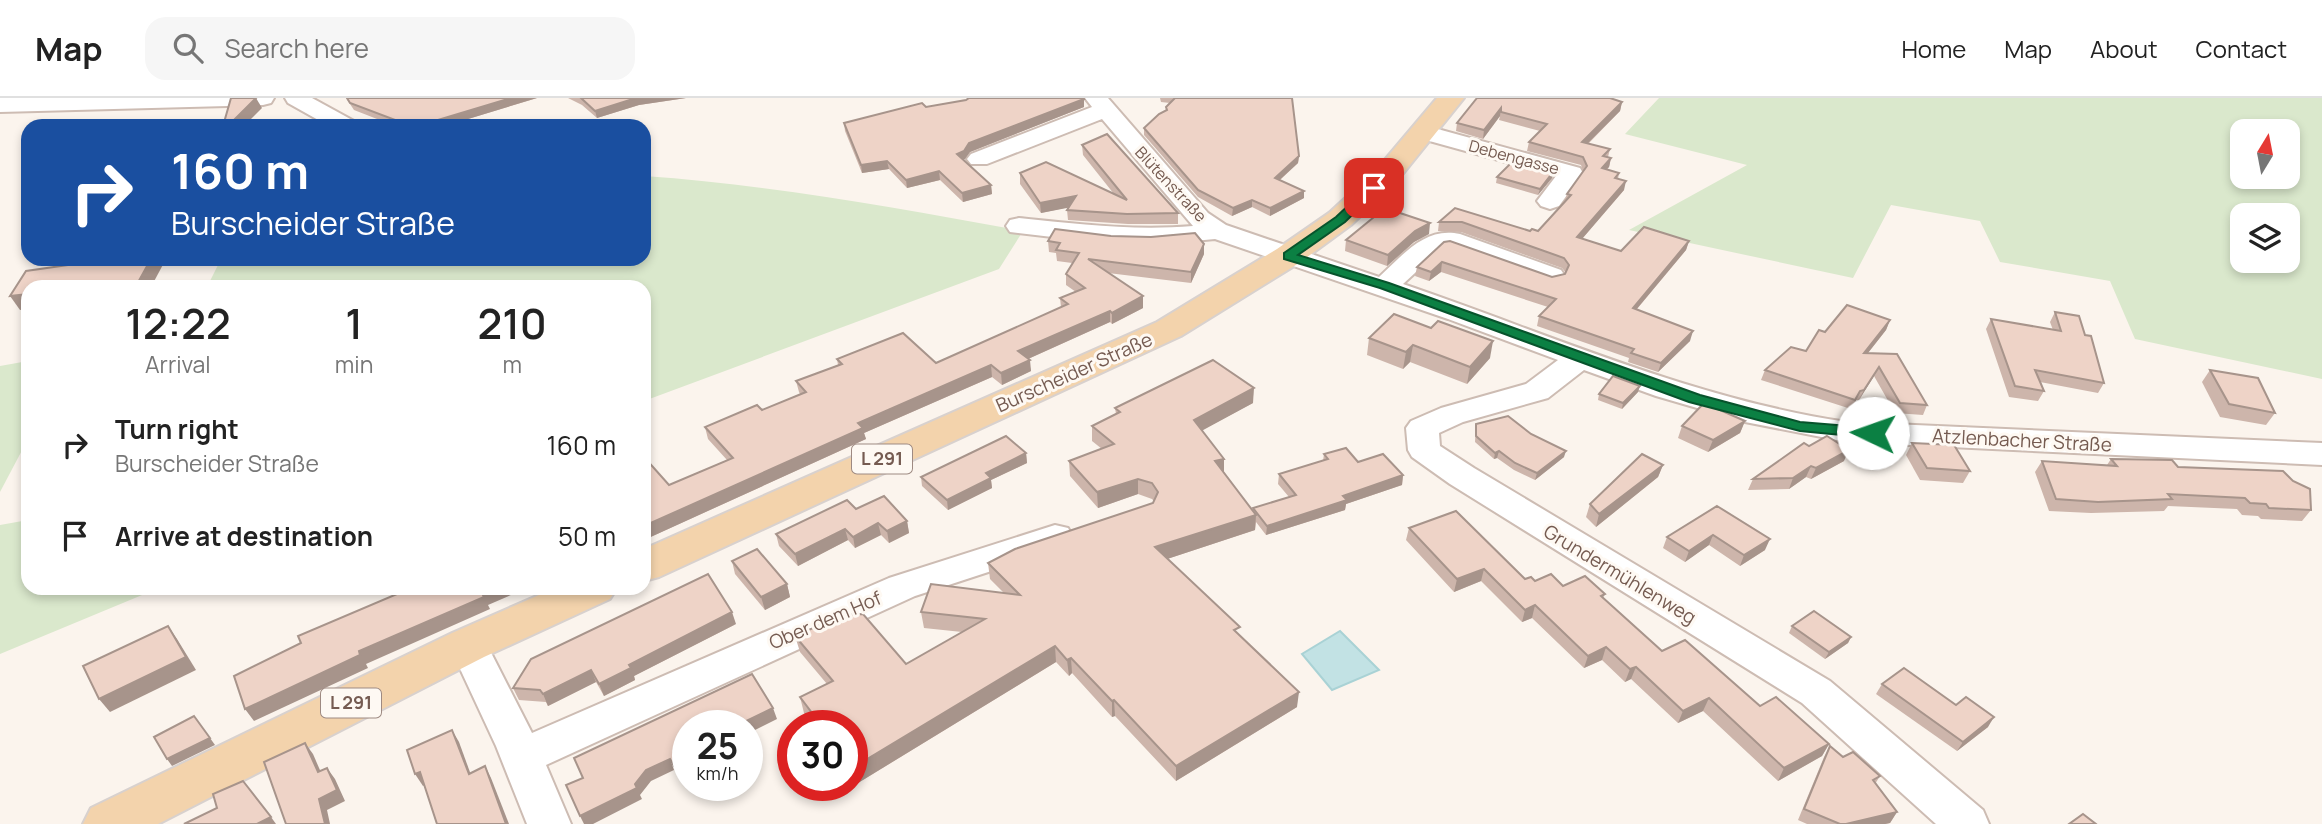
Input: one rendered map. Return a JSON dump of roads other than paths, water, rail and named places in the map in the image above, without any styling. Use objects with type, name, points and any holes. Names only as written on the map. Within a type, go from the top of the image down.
[{"type":"main road","name":"Burscheider Straße","points":[[651,563],[1169,330],[1288,256],[1354,208],[1387,175],[1451,98]]},
{"type":"main road","name":"L 291","points":[[109,824],[468,645],[579,595]]},
{"type":"street","points":[[0,105],[263,98]]},
{"type":"street","points":[[296,98],[334,119]]},
{"type":"street","name":"Blütenstraße","points":[[979,159],[1100,104],[1199,218],[1217,231],[1288,256]]},
{"type":"street","name":"Debengasse","points":[[1423,132],[1571,173],[1550,201]]},
{"type":"street","points":[[1019,226],[1112,236],[1151,237],[1217,231]]},
{"type":"street","points":[[1385,285],[1433,242],[1451,240],[1551,276]]},
{"type":"street","name":"Atzlenbacher Straße","points":[[1288,256],[1385,285],[1695,399],[1800,427],[1847,432],[2322,454]]},
{"type":"street","name":"Grundermühlenweg","points":[[1580,358],[1537,391],[1452,415],[1422,428],[1424,450],[1462,477],[1816,692],[1967,824]]},
{"type":"street","name":"Ober dem Hof","points":[[521,757],[902,587],[1087,527]]},
{"type":"street","points":[[468,645],[521,757],[549,824]]},
{"type":"water","points":[[1340,631],[1379,670],[1332,690],[1302,654]]}]
